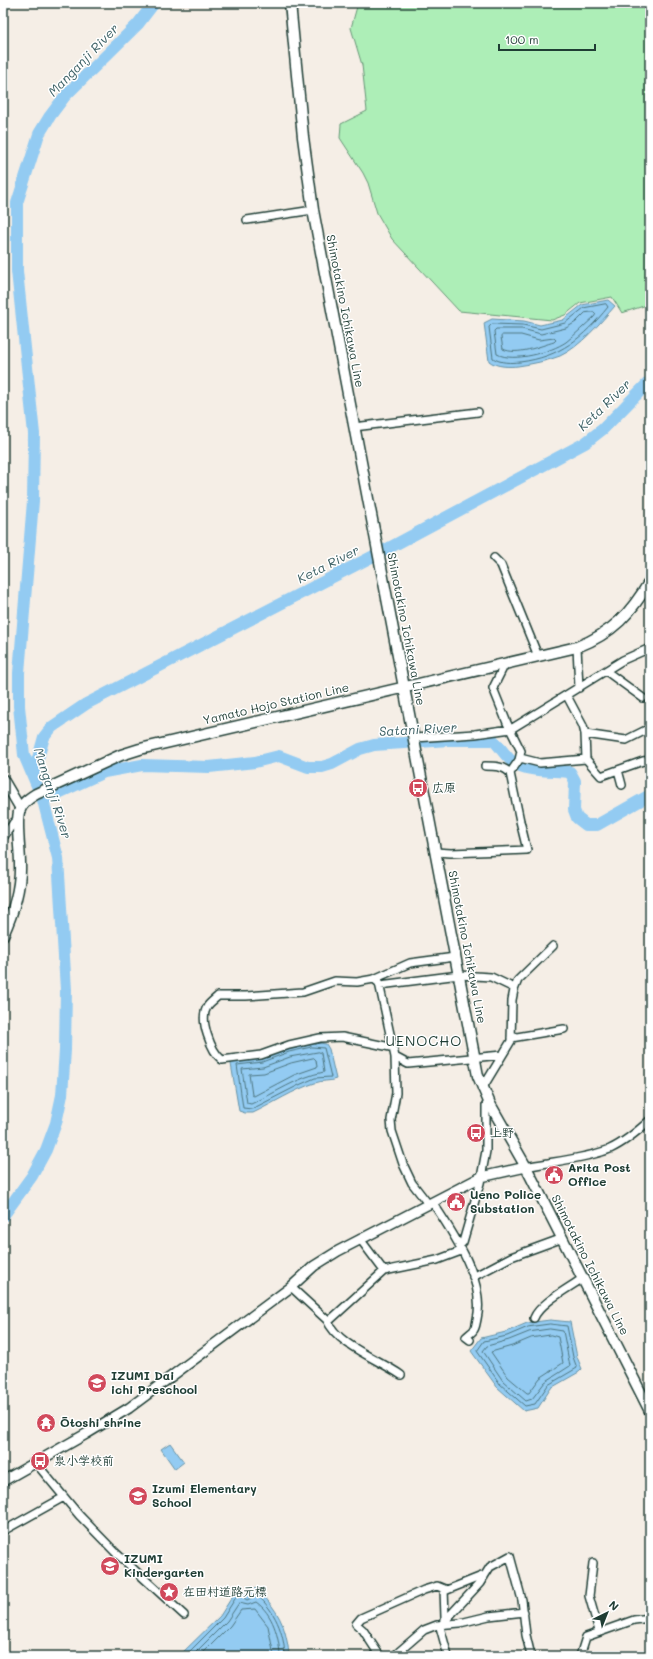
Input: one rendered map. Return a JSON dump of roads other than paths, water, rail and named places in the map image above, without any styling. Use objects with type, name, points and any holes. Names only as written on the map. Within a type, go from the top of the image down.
[{"type":"main road","name":"Shimotakino Ichikawa Line","points":[[290,3],[303,137],[313,210],[478,1076],[482,1089],[526,1167],[650,1411]]},
{"type":"main road","name":"Yamato Hojo Station Line","points":[[20,808],[36,794],[121,755],[140,749],[577,647],[610,631],[626,616],[640,598],[650,581]]},
{"type":"main road","points":[[3,935],[10,921],[18,891],[20,866],[18,819],[20,808]]},
{"type":"street","points":[[247,220],[313,210]]},
{"type":"street","points":[[354,427],[478,412]]},
{"type":"street","points":[[494,558],[501,565],[538,656]]},
{"type":"street","points":[[577,647],[579,688]]},
{"type":"street","points":[[414,742],[511,729],[567,696],[623,660],[650,648]]},
{"type":"street","points":[[435,852],[451,853],[527,850],[510,773],[520,758],[521,751],[493,688],[505,664]]},
{"type":"street","points":[[606,671],[642,698]]},
{"type":"street","points":[[567,696],[583,726],[585,734],[586,759],[601,776],[643,761],[650,760]]},
{"type":"street","points":[[585,734],[626,740],[650,728]]},
{"type":"street","points":[[520,758],[540,763],[586,759]]},
{"type":"street","points":[[485,766],[498,766],[510,773]]},
{"type":"street","points":[[618,770],[622,784]]},
{"type":"street","points":[[3,779],[20,808]]},
{"type":"street","points":[[3,838],[14,822],[18,819]]},
{"type":"street","points":[[482,1089],[512,1038],[511,1015],[514,988],[518,980],[553,946]]},
{"type":"street","points":[[393,1046],[390,1047],[342,1037],[320,1038],[288,1045],[261,1055],[222,1060],[216,1055],[208,1037],[204,1018],[207,1007],[218,996],[246,996],[303,992],[335,981],[357,982],[374,979],[410,963],[455,957]]},
{"type":"street","points":[[380,985],[459,975],[491,977],[514,988]]},
{"type":"street","points":[[374,979],[380,985],[395,1058],[396,1093],[391,1120],[392,1131],[403,1164],[412,1183],[431,1204],[455,1236],[473,1277],[478,1300],[478,1315],[474,1330],[466,1336],[470,1340]]},
{"type":"street","points":[[512,1038],[564,1029]]},
{"type":"street","points":[[395,1058],[408,1064],[502,1055]]},
{"type":"street","points":[[328,1322],[384,1270],[437,1260],[460,1248],[481,1177],[486,1151],[486,1105],[490,1104]]},
{"type":"street","points":[[3,1481],[129,1408],[291,1287],[314,1266],[338,1251],[481,1177],[592,1154],[609,1149],[626,1140],[650,1120]]},
{"type":"street","points":[[473,1277],[511,1257],[563,1238]]},
{"type":"street","points":[[360,1240],[384,1270]]},
{"type":"street","points":[[534,1318],[546,1304],[583,1278]]},
{"type":"street","points":[[291,1287],[328,1322],[330,1326],[356,1349],[401,1375]]},
{"type":"street","points":[[35,1462],[79,1515],[116,1553],[184,1615]]},
{"type":"street","points":[[3,1530],[64,1497]]},
{"type":"street","points":[[448,1656],[440,1627],[480,1583],[490,1567],[510,1556],[524,1612],[526,1634],[531,1656]]},
{"type":"street","points":[[593,1563],[589,1596],[599,1632]]},
{"type":"street","points":[[380,1656],[363,1630],[356,1624],[361,1618],[424,1590],[437,1586],[447,1590],[482,1576],[484,1577]]},
{"type":"street","points":[[444,1589],[444,1622]]},
{"type":"street","points":[[394,1656],[424,1630],[444,1622],[460,1623],[489,1616],[524,1612]]},
{"type":"street","points":[[580,1656],[586,1637],[634,1620],[650,1618]]},
{"type":"water","points":[[608,300],[615,306],[597,326],[568,352],[539,362],[515,366],[499,365],[489,361],[484,323],[492,319],[524,321],[540,325],[563,320],[582,305]]},
{"type":"water","points":[[319,1043],[326,1044],[329,1049],[336,1079],[318,1082],[307,1086],[253,1113],[239,1111],[231,1064],[233,1061]]},
{"type":"water","points":[[550,1320],[570,1322],[577,1357],[582,1369],[551,1388],[538,1408],[524,1411],[497,1387],[471,1351],[481,1338],[506,1332],[527,1323]]},
{"type":"water","points":[[170,1443],[184,1462],[175,1469],[161,1449]]},
{"type":"water","points":[[237,1587],[248,1596],[256,1588],[272,1606],[283,1625],[289,1656],[179,1656],[220,1616],[232,1597],[234,1589]]},
{"type":"waterway","name":"Manganji River","points":[[3,1216],[32,1176],[46,1150],[56,1123],[62,1095],[65,1050],[66,990],[58,858],[43,800],[24,755],[19,706],[19,673],[33,501],[34,434],[17,271],[17,203],[39,134],[50,116],[65,96],[138,24],[154,3]]},
{"type":"waterway","name":"Keta River","points":[[33,776],[44,737],[52,727],[86,704],[387,549],[585,443],[603,429],[650,381]]},
{"type":"waterway","name":"Satani River","points":[[43,800],[104,772],[142,765],[209,767],[255,762],[279,756],[308,767],[322,767],[332,764],[360,749],[374,745],[449,740],[493,740],[509,759],[525,768],[570,772],[575,781],[574,810],[577,818],[586,825],[597,825],[650,795]]},
{"type":"place","name":"広原","points":[[418,788]]},
{"type":"place","name":"上野","points":[[476,1133]]},
{"type":"place","name":"Arita Post Office","points":[[554,1175]]},
{"type":"place","name":"Ueno Police Substation","points":[[456,1202]]},
{"type":"place","name":"IZUMI Dai ichi Preschool","points":[[97,1383]]},
{"type":"place","name":"Ōtoshi shrine","points":[[46,1423]]},
{"type":"place","name":"泉小学校前","points":[[40,1461]]},
{"type":"place","name":"Izumi Elementary School","points":[[138,1496]]},
{"type":"place","name":"IZUMI Kindergarten","points":[[110,1566]]},
{"type":"place","name":"在田村道路元標","points":[[169,1592]]},
{"type":"district","name":"UENOCHO","points":[[424,1041]]}]
